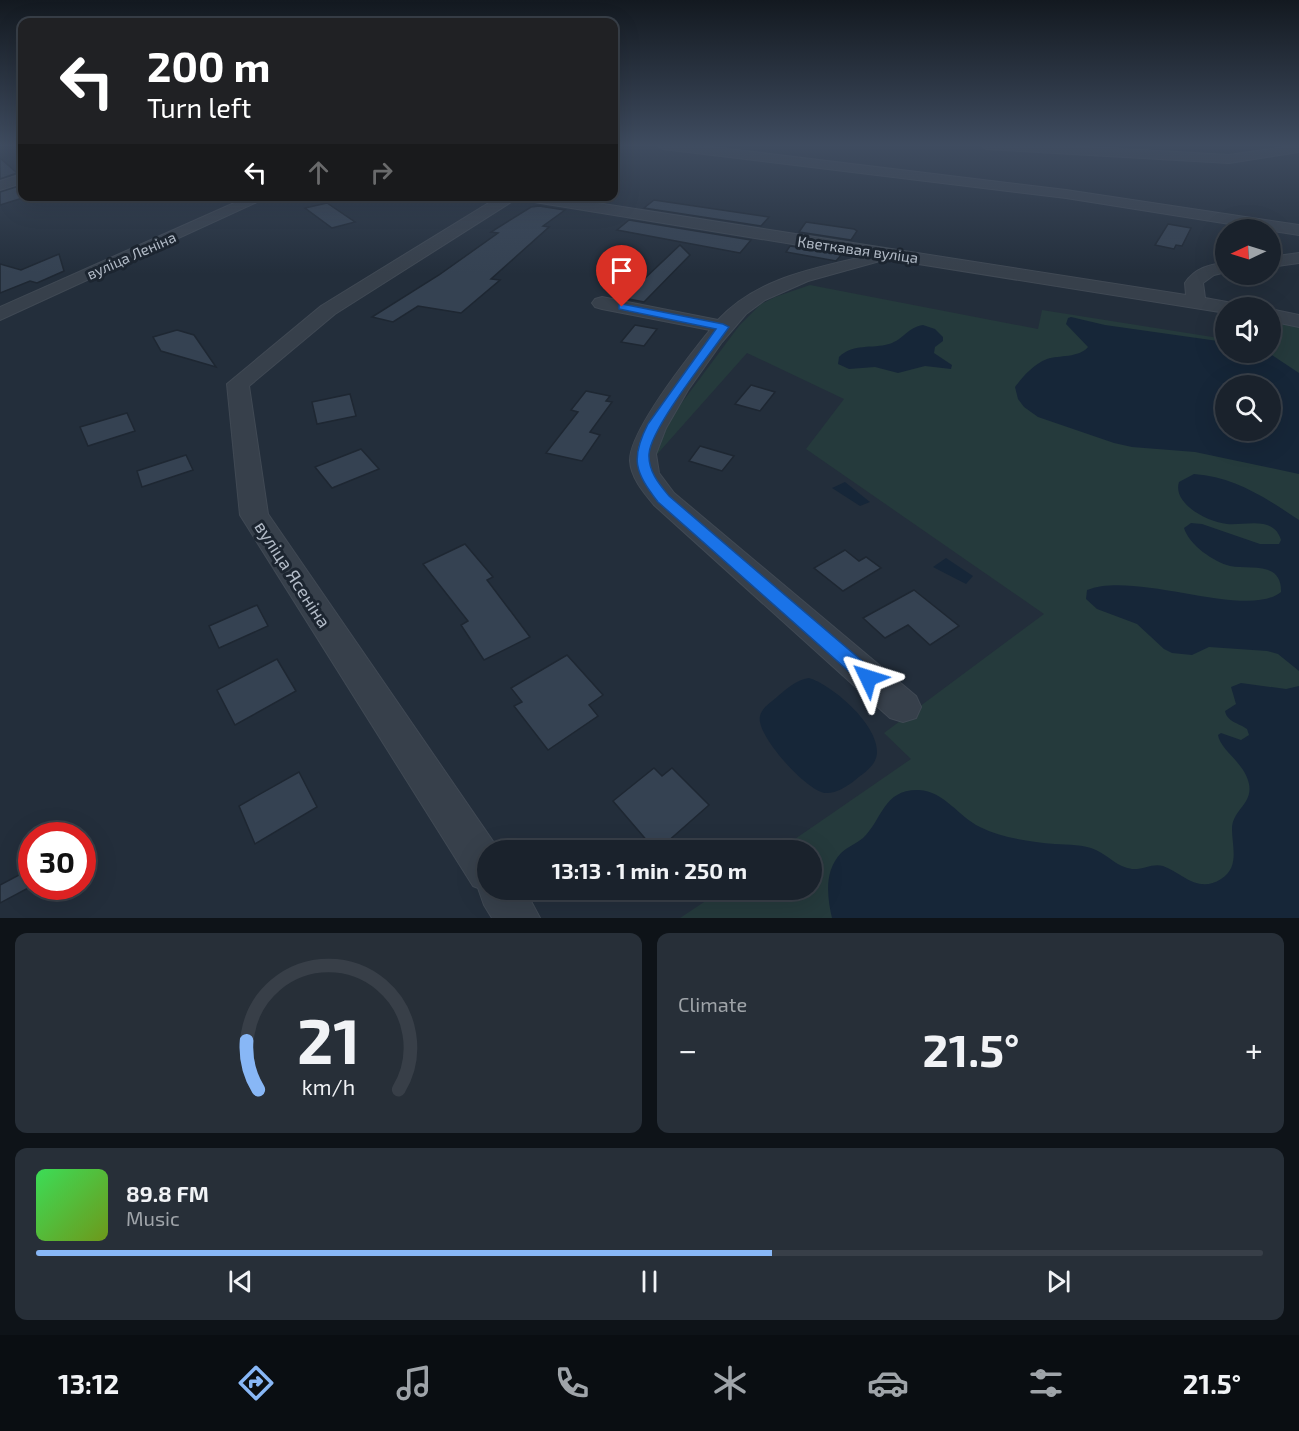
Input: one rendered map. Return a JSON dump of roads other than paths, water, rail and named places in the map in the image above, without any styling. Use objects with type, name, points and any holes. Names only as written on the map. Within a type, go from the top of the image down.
[{"type":"street","points":[[1015,188],[1299,230]]},
{"type":"street","name":"вуліца Леніна","points":[[0,314],[252,201]]},
{"type":"street","name":"вуліца Ясеніна","points":[[477,854],[254,515],[238,384],[328,310],[504,201]]},
{"type":"street","name":"Кветкавая вуліца","points":[[552,201],[1215,305]]},
{"type":"street","points":[[889,254],[770,289],[743,307],[723,327],[654,424],[643,454],[644,469],[664,499],[903,707]]},
{"type":"street","points":[[1281,260],[1299,258]]},
{"type":"street","points":[[1196,301],[1194,283],[1205,272],[1215,270]]},
{"type":"street","points":[[602,303],[723,327]]},
{"type":"street","points":[[1281,317],[1299,321]]},
{"type":"street","points":[[506,900],[518,918]]},
{"type":"water","points":[[1071,317],[1105,325],[1215,341],[1215,363],[1281,363],[1281,361],[1299,373],[1299,474],[1195,452],[1132,447],[1038,417],[1024,407],[1018,399],[1015,387],[1029,371],[1042,361],[1079,353],[1088,347],[1066,324],[1068,318]]},
{"type":"water","points":[[923,325],[935,329],[943,337],[943,341],[935,347],[934,353],[952,365],[951,369],[925,366],[898,373],[875,367],[849,369],[838,364],[839,357],[850,350],[889,344],[913,328]]},
{"type":"water","points":[[1194,474],[1237,484],[1299,520],[1299,671],[1278,654],[1267,651],[1209,647],[1192,655],[1172,653],[1164,649],[1137,624],[1097,609],[1086,599],[1087,590],[1108,585],[1161,589],[1243,601],[1265,599],[1281,592],[1280,582],[1270,571],[1224,564],[1210,557],[1191,541],[1184,528],[1191,523],[1202,524],[1260,544],[1279,544],[1281,540],[1272,527],[1265,524],[1219,523],[1193,510],[1181,498],[1178,490],[1179,482]]},
{"type":"water","points":[[845,482],[870,502],[860,506],[832,488]]},
{"type":"water","points":[[946,558],[973,576],[966,584],[933,567]]},
{"type":"water","points":[[809,678],[831,690],[855,710],[873,735],[877,747],[875,762],[870,768],[848,786],[833,792],[825,793],[817,790],[795,773],[774,748],[761,725],[761,713],[768,705],[792,685]]},
{"type":"water","points":[[1241,683],[1286,689],[1299,686],[1299,918],[832,918],[828,884],[836,860],[843,851],[863,838],[891,800],[907,791],[928,791],[944,800],[972,823],[1007,837],[1086,847],[1096,850],[1127,868],[1163,866],[1198,883],[1213,883],[1221,879],[1231,869],[1233,863],[1233,822],[1248,797],[1249,791],[1247,776],[1223,746],[1218,735],[1221,733],[1241,740],[1249,735],[1247,729],[1231,720],[1225,711],[1236,704],[1231,687]]}]
